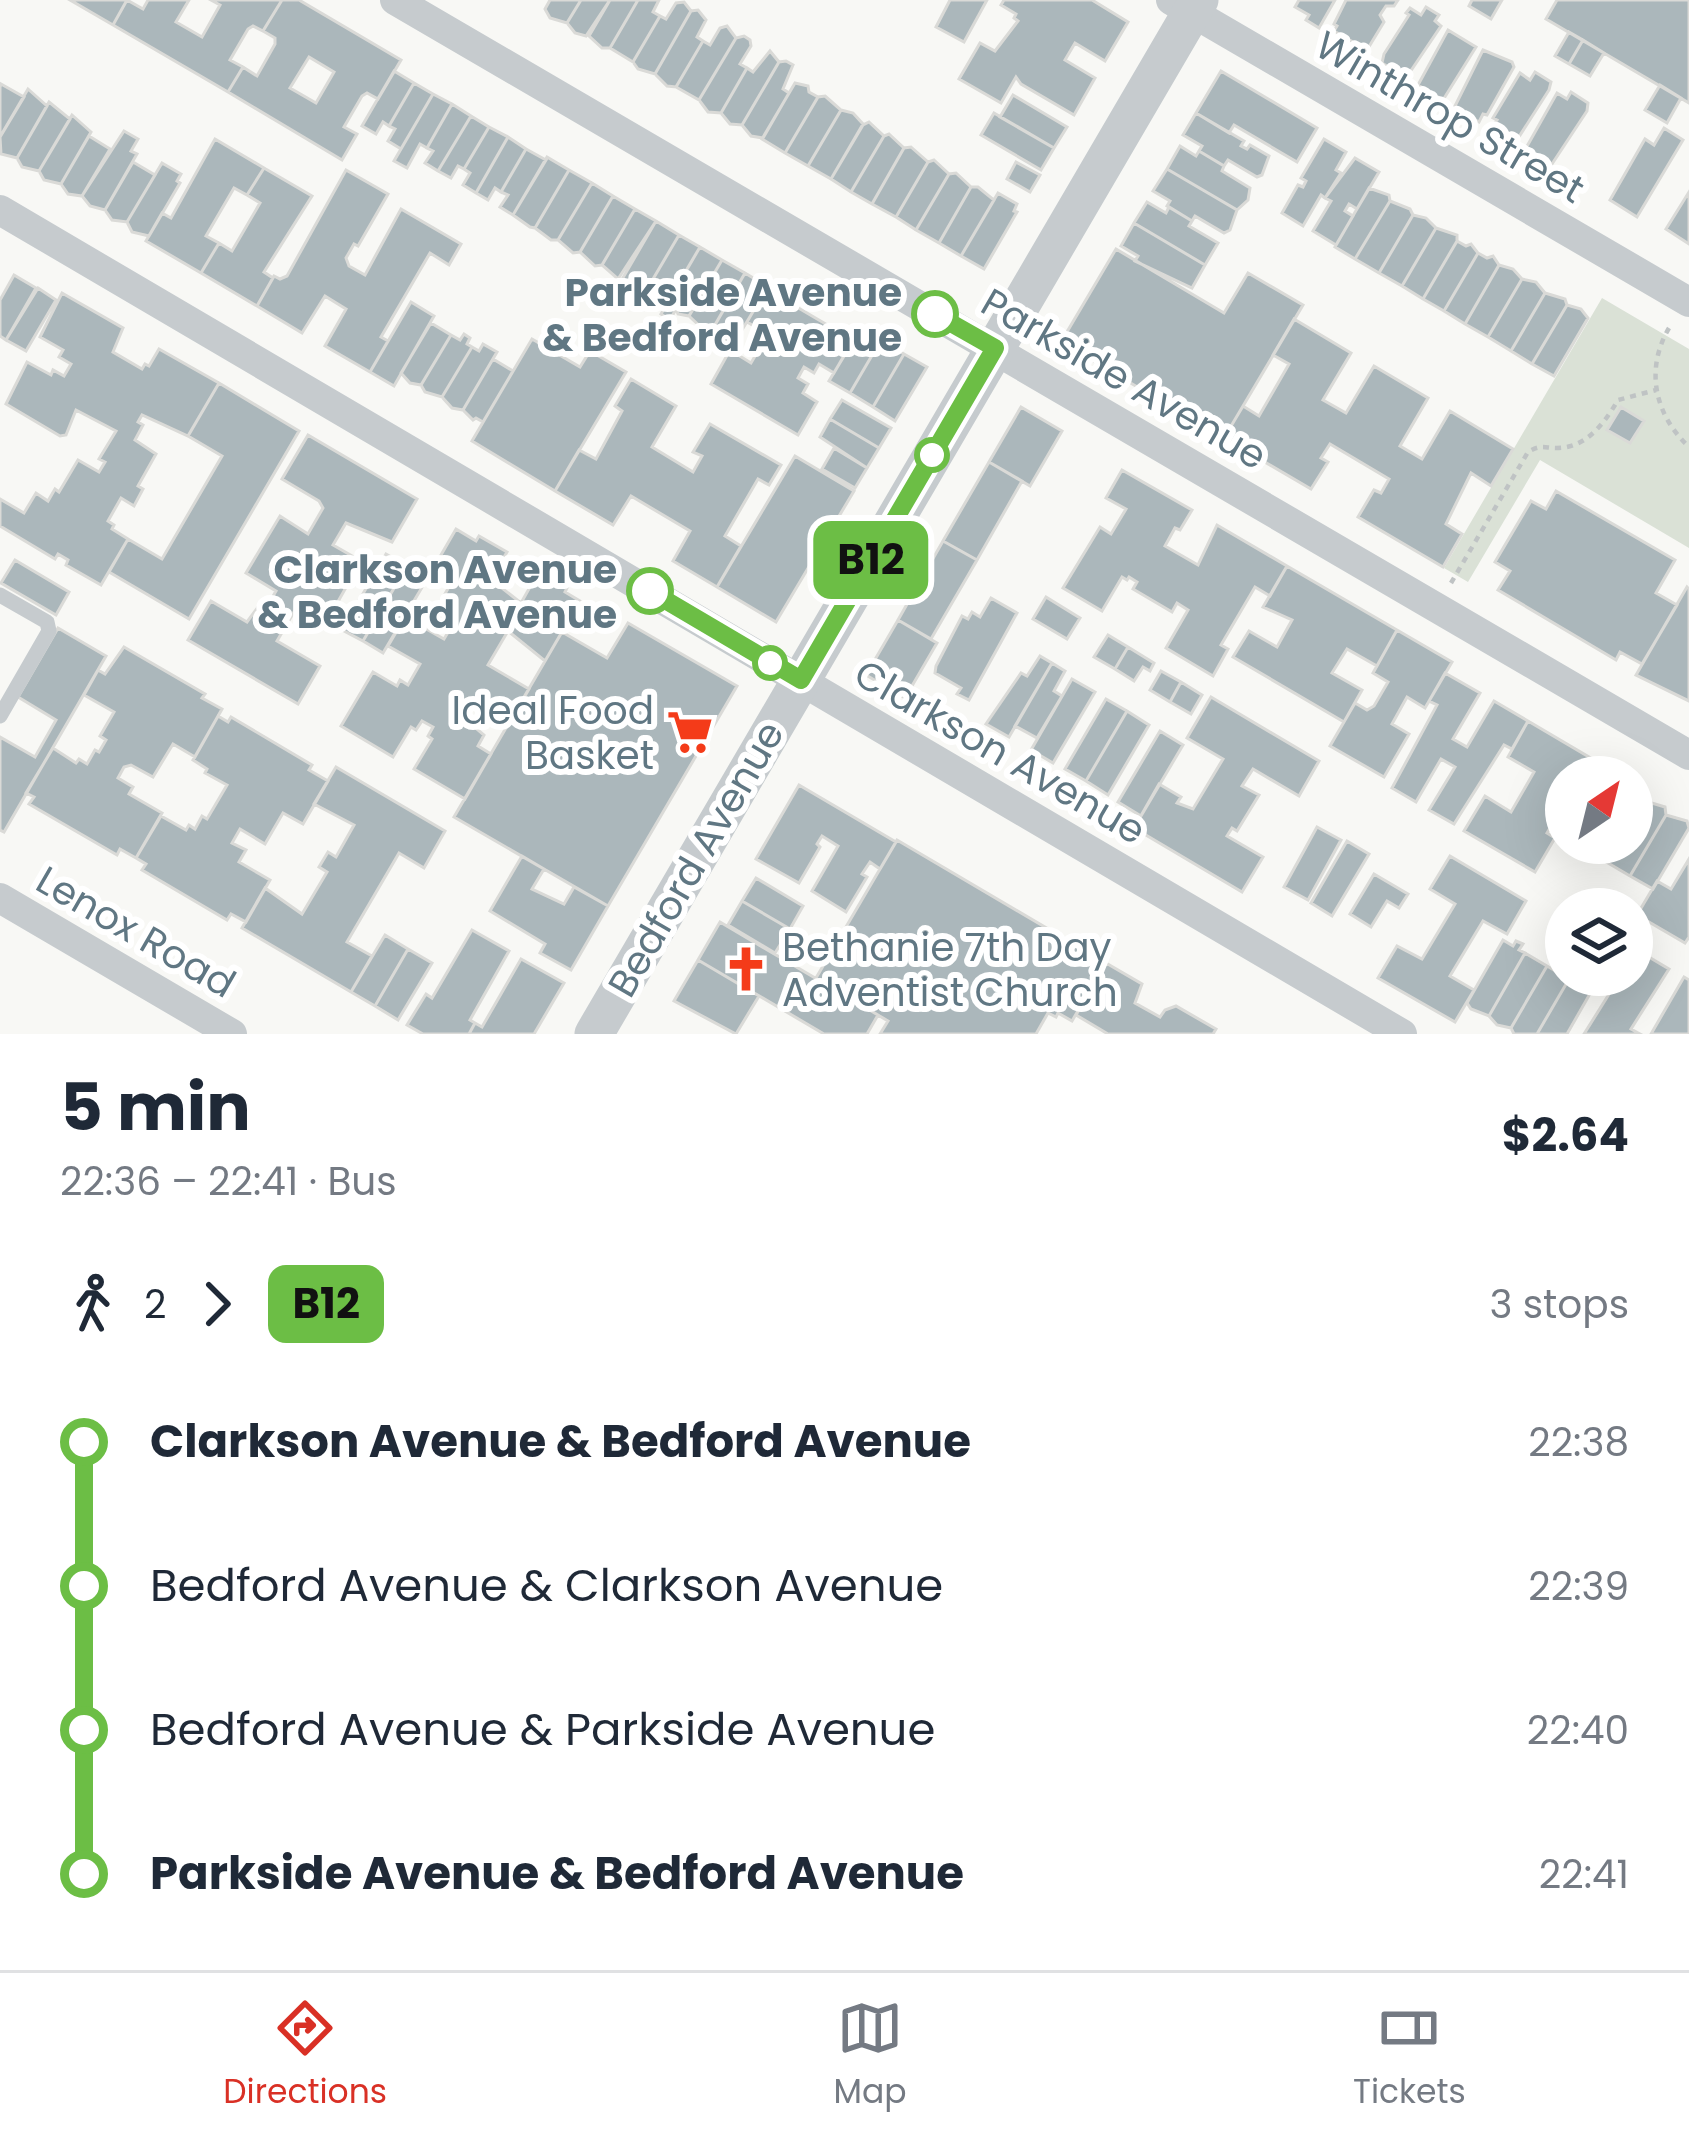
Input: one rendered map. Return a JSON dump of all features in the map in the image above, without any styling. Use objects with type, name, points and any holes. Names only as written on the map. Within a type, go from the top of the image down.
[{"type":"street","name":"Parkside Avenue","points":[[395,0],[1689,755]]},
{"type":"street","name":"Bedford Avenue","points":[[593,1034],[995,348],[1187,4]]},
{"type":"street","name":"Winthrop Street","points":[[1187,4],[1689,302]]},
{"type":"street","name":"Clarkson Avenue","points":[[0,210],[1402,1034]]},
{"type":"street","name":"Lenox Road","points":[[0,898],[232,1034]]},
{"type":"lane","points":[[0,596],[47,622],[49,631],[0,716]]},
{"type":"path","points":[[1669,328],[1656,358],[1656,390],[1670,424],[1689,446]]},
{"type":"path","points":[[1451,584],[1528,452],[1574,444],[1600,429],[1618,400],[1656,390]]},
{"type":"shaded area","points":[[1602,298],[1689,349],[1689,548],[1540,460],[1468,582],[1444,568]]},
{"type":"building","points":[[70,0],[127,0],[113,25]]},
{"type":"building","points":[[127,0],[143,9],[148,0],[189,0],[176,22],[202,37],[220,5],[211,0],[282,0],[263,31],[253,26],[248,29],[230,60],[243,67],[228,92],[113,25]]},
{"type":"building","points":[[282,0],[299,0],[401,60],[378,99],[367,93],[362,96],[344,127],[357,134],[342,160],[228,92],[243,67],[257,76],[275,44],[275,38],[263,31]],"holes":[[[309,57],[334,72],[316,103],[290,88]]]},
{"type":"building","points":[[550,0],[581,0],[567,23],[550,18],[545,9]]},
{"type":"building","points":[[581,0],[610,0],[586,36],[575,33],[567,23]]},
{"type":"building","points":[[610,0],[638,0],[610,48],[602,48],[589,36]]},
{"type":"building","points":[[638,0],[659,0],[653,12],[660,16],[633,62],[610,48]]},
{"type":"building","points":[[950,0],[987,0],[964,42],[936,27]]},
{"type":"building","points":[[1004,0],[1092,0],[1128,22],[1105,61],[1075,43],[1065,60],[1095,78],[1074,115],[1016,77],[1001,103],[959,79],[980,43],[995,51],[1018,21],[1016,14],[1001,5]]},
{"type":"building","points":[[1299,0],[1335,0],[1319,28],[1295,7]]},
{"type":"building","points":[[1346,0],[1398,0],[1380,15],[1384,22],[1367,50],[1334,31]]},
{"type":"building","points":[[1472,0],[1502,0],[1491,19],[1469,6]]},
{"type":"building","points":[[1557,0],[1689,0],[1689,103],[1546,19]]},
{"type":"building","points":[[684,2],[691,11],[655,74],[638,69],[633,62],[660,16],[666,19],[676,3]]},
{"type":"building","points":[[1426,7],[1439,15],[1435,21],[1441,26],[1406,78],[1382,63],[1384,54],[1410,8],[1421,15]]},
{"type":"building","points":[[698,10],[706,20],[697,37],[703,41],[676,87],[667,86],[655,74],[691,11]]},
{"type":"building","points":[[727,26],[736,38],[699,100],[676,87],[703,41],[710,45],[720,28]]},
{"type":"building","points":[[1448,30],[1476,47],[1443,100],[1418,85]]},
{"type":"building","points":[[1569,32],[1583,40],[1569,64],[1555,56]]},
{"type":"building","points":[[744,36],[751,46],[740,64],[747,68],[721,113],[708,112],[699,100],[736,38]]},
{"type":"building","points":[[1583,40],[1604,53],[1590,76],[1569,64]]},
{"type":"building","points":[[1483,50],[1514,67],[1479,122],[1454,108]]},
{"type":"building","points":[[770,51],[779,62],[742,125],[730,124],[721,113],[747,68],[753,72]]},
{"type":"building","points":[[779,62],[793,65],[783,89],[789,93],[763,138],[751,136],[742,125]]},
{"type":"building","points":[[394,71],[414,83],[389,126],[383,122],[376,134],[362,126]]},
{"type":"building","points":[[1221,71],[1317,128],[1297,162],[1234,125],[1229,133],[1196,113]]},
{"type":"building","points":[[1535,72],[1551,82],[1549,90],[1515,143],[1491,128],[1497,120],[1493,118],[1520,73],[1530,80]]},
{"type":"building","points":[[414,83],[433,94],[401,149],[388,141],[395,129],[389,126]]},
{"type":"building","points":[[795,83],[808,86],[818,97],[785,153],[762,139]]},
{"type":"building","points":[[1660,85],[1681,98],[1667,123],[1645,110]]},
{"type":"building","points":[[0,87],[24,97],[0,137]]},
{"type":"building","points":[[28,89],[47,106],[17,158],[1,154],[0,137]]},
{"type":"building","points":[[1571,92],[1588,103],[1587,111],[1552,164],[1526,148],[1557,93],[1567,99]]},
{"type":"building","points":[[433,94],[452,104],[427,148],[420,144],[407,168],[394,161]]},
{"type":"building","points":[[1013,95],[1067,127],[1054,148],[1000,117]]},
{"type":"building","points":[[825,96],[841,110],[808,166],[785,153],[818,97]]},
{"type":"building","points":[[49,102],[70,119],[39,171],[22,167],[17,158]]},
{"type":"building","points":[[452,104],[471,116],[438,171],[425,163],[433,151],[427,148]]},
{"type":"building","points":[[841,110],[853,113],[863,124],[831,179],[808,166]]},
{"type":"building","points":[[994,113],[1054,148],[1041,170],[981,135]]},
{"type":"building","points":[[1196,113],[1244,141],[1241,146],[1247,149],[1250,145],[1269,156],[1262,175],[1257,177],[1228,160],[1224,166],[1199,151],[1202,146],[1183,135]]},
{"type":"building","points":[[72,115],[91,132],[61,184],[44,180],[39,171]]},
{"type":"building","points":[[471,116],[489,127],[464,169],[458,166],[451,178],[438,171]]},
{"type":"building","points":[[869,122],[884,136],[851,192],[831,179]]},
{"type":"building","points":[[489,127],[508,137],[476,193],[463,185],[470,173],[464,169]]},
{"type":"building","points":[[1664,128],[1683,140],[1637,217],[1610,200],[1645,139],[1654,145]]},
{"type":"building","points":[[124,131],[138,139],[131,151],[137,154],[105,210],[90,206],[82,196]]},
{"type":"building","points":[[889,134],[904,148],[872,204],[851,192]]},
{"type":"building","points":[[89,136],[110,149],[82,196],[68,194],[61,184]]},
{"type":"building","points":[[508,137],[526,149],[501,192],[495,188],[488,200],[476,193]]},
{"type":"building","points":[[215,139],[264,168],[247,195],[234,188],[206,236],[219,243],[201,273],[146,241],[162,213],[171,218]]},
{"type":"building","points":[[1324,139],[1346,152],[1336,170],[1341,173],[1303,226],[1282,213],[1298,185],[1303,187],[1306,181],[1301,178]]},
{"type":"building","points":[[1180,146],[1224,166],[1222,171],[1250,188],[1248,200],[1237,210],[1167,169]]},
{"type":"building","points":[[911,147],[928,162],[896,217],[872,204],[904,148]]},
{"type":"building","points":[[526,149],[546,160],[513,215],[500,207],[508,195],[501,192]]},
{"type":"building","points":[[547,157],[569,170],[535,228],[530,227],[513,215]]},
{"type":"building","points":[[1355,158],[1379,172],[1357,209],[1349,204],[1345,211],[1353,216],[1336,245],[1313,231],[1331,201],[1325,198]]},
{"type":"building","points":[[934,160],[949,174],[916,230],[896,217],[928,162]]},
{"type":"building","points":[[133,162],[155,175],[127,222],[112,220],[105,210]]},
{"type":"building","points":[[1016,162],[1040,175],[1030,192],[1007,179]]},
{"type":"building","points":[[162,163],[181,174],[180,183],[149,236],[132,232],[127,222]]},
{"type":"building","points":[[264,168],[312,196],[264,272],[273,278],[257,306],[201,273],[219,243],[232,251],[260,203],[247,195]]},
{"type":"building","points":[[1167,169],[1237,210],[1230,230],[1224,233],[1195,216],[1192,221],[1167,206],[1170,201],[1153,191]]},
{"type":"building","points":[[346,170],[388,194],[346,258],[349,266],[365,275],[401,209],[461,244],[449,265],[430,253],[381,337],[388,341],[370,372],[325,346],[346,309],[325,296],[302,333],[257,306],[274,276],[287,276]]},
{"type":"building","points":[[569,170],[592,183],[558,240],[551,240],[535,228]]},
{"type":"building","points":[[956,173],[971,187],[939,243],[916,230],[949,174]]},
{"type":"building","points":[[592,183],[613,196],[580,252],[573,253],[558,240]]},
{"type":"building","points":[[971,187],[994,200],[961,256],[939,243]]},
{"type":"building","points":[[1369,188],[1389,195],[1390,201],[1355,259],[1335,247]]},
{"type":"building","points":[[1689,192],[1689,244],[1666,229]]},
{"type":"building","points":[[998,193],[1017,204],[1017,212],[984,269],[961,256]]},
{"type":"building","points":[[613,196],[635,209],[602,265],[595,266],[580,252]]},
{"type":"building","points":[[1390,201],[1413,215],[1379,273],[1355,259]]},
{"type":"building","points":[[1147,202],[1166,213],[1169,207],[1218,243],[1205,265],[1134,223]]},
{"type":"building","points":[[635,209],[656,221],[618,279],[602,265]]},
{"type":"building","points":[[1413,215],[1426,218],[1436,228],[1402,286],[1379,273]]},
{"type":"building","points":[[656,221],[679,235],[646,291],[640,292],[632,283],[626,294],[617,288]]},
{"type":"building","points":[[1134,223],[1205,265],[1192,288],[1135,261],[1138,256],[1121,246]]},
{"type":"building","points":[[1436,228],[1457,235],[1457,241],[1423,299],[1402,286]]},
{"type":"building","points":[[679,235],[700,247],[667,303],[661,304],[654,296],[648,306],[640,301]]},
{"type":"building","points":[[1457,241],[1471,244],[1478,253],[1444,311],[1423,299]]},
{"type":"building","points":[[700,247],[722,260],[689,316],[676,309],[670,320],[661,314]]},
{"type":"building","points":[[1116,249],[1224,313],[1248,273],[1303,305],[1224,438],[1061,342]]},
{"type":"building","points":[[1478,253],[1493,256],[1499,265],[1465,324],[1444,311]]},
{"type":"building","points":[[722,260],[745,273],[712,330],[705,331],[689,316]]},
{"type":"building","points":[[1499,265],[1513,269],[1522,279],[1488,337],[1465,324]]},
{"type":"building","points":[[745,273],[768,287],[734,343],[727,343],[712,330]]},
{"type":"building","points":[[14,275],[36,288],[6,340],[0,336],[0,300]]},
{"type":"building","points":[[1522,279],[1536,282],[1545,293],[1511,351],[1488,337]]},
{"type":"building","points":[[38,288],[56,300],[26,351],[6,340]]},
{"type":"building","points":[[766,289],[853,340],[834,373],[819,364],[814,373],[804,367],[798,378],[808,384],[803,393],[817,402],[798,435],[711,384],[730,350],[751,363],[768,334],[747,322]]},
{"type":"building","points":[[62,293],[123,328],[113,352],[142,369],[159,349],[219,383],[188,436],[142,415],[138,422],[143,425],[135,440],[156,454],[138,486],[143,489],[134,506],[121,498],[108,521],[128,539],[101,585],[66,565],[68,560],[58,554],[55,559],[0,526],[0,499],[24,513],[36,493],[48,501],[55,489],[59,492],[78,460],[99,472],[105,462],[99,459],[116,431],[76,410],[66,435],[60,436],[6,404],[27,362],[51,375],[53,370],[64,376],[71,364],[59,357],[63,350],[40,337]]},
{"type":"building","points":[[1545,293],[1565,299],[1567,305],[1532,364],[1511,351]]},
{"type":"building","points":[[411,302],[434,316],[394,386],[370,372]]},
{"type":"building","points":[[1567,305],[1581,309],[1588,318],[1554,376],[1532,364]]},
{"type":"building","points":[[1294,319],[1351,353],[1323,400],[1346,413],[1374,366],[1428,398],[1400,446],[1422,459],[1450,411],[1513,449],[1491,486],[1471,473],[1446,524],[1462,534],[1443,567],[1358,517],[1374,490],[1381,493],[1389,479],[1330,444],[1321,458],[1328,462],[1311,489],[1224,438],[1243,406],[1259,416],[1289,364],[1273,355]]},
{"type":"building","points":[[431,323],[451,335],[421,385],[410,383],[401,373]]},
{"type":"building","points":[[861,328],[881,340],[850,393],[829,381]]},
{"type":"building","points":[[464,334],[472,347],[442,397],[425,392],[421,385],[451,335],[460,340]]},
{"type":"building","points":[[532,339],[580,367],[590,351],[626,372],[555,491],[472,441]]},
{"type":"building","points":[[881,340],[904,354],[873,407],[850,393]]},
{"type":"building","points":[[483,344],[497,352],[463,410],[452,408],[442,397],[472,347],[479,351]]},
{"type":"building","points":[[904,354],[927,367],[895,421],[873,407]]},
{"type":"building","points":[[493,359],[513,371],[483,422],[473,420],[463,410]]},
{"type":"building","points":[[631,379],[676,406],[652,447],[693,472],[702,456],[693,452],[710,424],[781,465],[769,485],[758,479],[725,536],[741,546],[717,587],[673,561],[690,531],[631,496],[613,525],[555,491],[579,450],[596,459],[622,411],[615,406]]},
{"type":"building","points":[[219,383],[299,431],[189,619],[109,572],[128,539],[162,559],[222,456],[188,436]]},
{"type":"building","points":[[842,400],[891,428],[879,448],[830,419]]},
{"type":"building","points":[[1021,407],[1062,431],[1030,486],[989,462]]},
{"type":"building","points":[[1621,407],[1644,421],[1630,443],[1607,430]]},
{"type":"building","points":[[830,419],[879,448],[867,468],[820,437]]},
{"type":"building","points":[[308,435],[417,499],[392,542],[346,523],[333,545],[361,561],[323,628],[294,612],[277,641],[320,666],[298,704],[188,640],[211,601],[247,622],[264,599],[269,603],[276,591],[246,573],[280,516],[308,534],[323,508],[282,479]]},
{"type":"building","points":[[834,448],[867,468],[855,488],[822,469]]},
{"type":"building","points":[[795,456],[854,491],[776,622],[717,587]]},
{"type":"building","points":[[989,462],[1022,481],[977,560],[943,541]]},
{"type":"building","points":[[1122,470],[1192,510],[1165,546],[1198,565],[1217,525],[1287,566],[1270,596],[1255,587],[1221,645],[1228,649],[1213,676],[1166,648],[1188,610],[1177,603],[1172,612],[1133,589],[1137,582],[1129,577],[1122,577],[1102,611],[1063,588],[1100,527],[1111,534],[1126,509],[1106,498]]},
{"type":"building","points":[[1556,491],[1675,560],[1656,593],[1677,605],[1642,664],[1620,652],[1616,660],[1498,590],[1510,571],[1495,562],[1531,501],[1546,509]]},
{"type":"building","points":[[456,529],[507,552],[488,584],[521,603],[539,571],[580,601],[545,661],[508,631],[488,665],[529,689],[512,718],[476,697],[464,718],[484,735],[478,746],[491,754],[465,799],[414,769],[432,739],[428,736],[433,727],[422,721],[416,730],[411,727],[393,757],[341,726],[373,672],[397,686],[400,680],[408,685],[420,664],[388,646],[405,617],[444,639],[456,619],[437,608],[450,585],[430,574]]},
{"type":"building","points":[[943,541],[977,560],[931,639],[898,620]]},
{"type":"building","points":[[386,554],[407,566],[363,641],[342,630]]},
{"type":"building","points":[[15,560],[69,592],[56,615],[1,583]]},
{"type":"building","points":[[407,566],[427,579],[383,653],[363,641]]},
{"type":"building","points":[[1287,566],[1397,630],[1377,666],[1347,649],[1332,673],[1362,690],[1344,722],[1233,657],[1249,631],[1277,647],[1292,620],[1263,607]]},
{"type":"building","points":[[1689,589],[1689,701],[1636,675]]},
{"type":"building","points":[[1046,597],[1080,618],[1067,639],[1033,619]]},
{"type":"building","points":[[991,598],[1017,613],[969,700],[957,694],[961,688],[935,673],[936,666],[962,616],[968,619],[972,612],[980,617]]},
{"type":"building","points":[[898,620],[937,643],[905,698],[866,675]]},
{"type":"building","points":[[628,623],[737,686],[608,906],[454,817],[562,632],[607,658]]},
{"type":"building","points":[[58,628],[106,656],[4,832],[0,830],[0,737],[35,757],[56,720],[18,697]]},
{"type":"building","points":[[1397,630],[1452,662],[1425,708],[1407,697],[1392,724],[1409,734],[1384,777],[1330,746],[1355,703],[1367,710],[1374,706],[1388,682],[1373,673]]},
{"type":"building","points":[[1108,635],[1128,647],[1115,669],[1094,657]]},
{"type":"building","points":[[124,647],[222,709],[195,757],[173,744],[153,777],[131,765],[124,767],[118,778],[133,787],[129,794],[162,813],[136,858],[120,849],[117,855],[29,804],[34,797],[26,793],[53,748],[76,763],[79,759],[87,764],[95,750],[99,752],[106,740],[100,736],[114,712],[84,695],[98,670],[105,674]]},
{"type":"building","points":[[1128,647],[1154,663],[1150,671],[1143,667],[1134,681],[1115,669]]},
{"type":"building","points":[[1040,656],[1052,663],[1009,737],[986,724],[1021,673],[1027,676]]},
{"type":"building","points":[[1052,663],[1065,671],[1054,691],[1062,696],[1037,738],[1015,726]]},
{"type":"building","points":[[1161,671],[1181,682],[1170,702],[1150,690]]},
{"type":"building","points":[[1445,673],[1480,693],[1453,739],[1467,747],[1494,701],[1528,721],[1512,749],[1504,745],[1454,824],[1429,810],[1455,767],[1441,759],[1416,802],[1392,788],[1437,705],[1429,701]]},
{"type":"building","points":[[1072,679],[1095,692],[1053,763],[1031,750]]},
{"type":"building","points":[[1181,682],[1202,695],[1191,714],[1170,702]]},
{"type":"building","points":[[1211,697],[1319,761],[1299,796],[1253,769],[1242,786],[1259,795],[1237,831],[1232,828],[1227,836],[1263,857],[1242,892],[1134,828],[1159,784],[1181,797],[1177,803],[1193,809],[1223,759],[1187,738]]},
{"type":"building","points":[[1106,699],[1127,711],[1086,781],[1065,769]]},
{"type":"building","points":[[1127,711],[1149,725],[1108,795],[1086,781]]},
{"type":"building","points":[[218,716],[228,722],[231,717],[312,765],[309,770],[328,781],[303,824],[283,813],[265,844],[240,829],[232,843],[246,850],[239,862],[270,880],[246,922],[231,914],[227,920],[142,870],[146,864],[136,858],[161,816],[186,830],[189,825],[195,829],[202,816],[207,819],[227,785],[193,760]]},
{"type":"building","points":[[1528,721],[1587,756],[1545,756],[1545,855],[1535,872],[1464,831],[1485,796],[1511,812],[1534,772],[1508,757]]},
{"type":"building","points":[[1160,731],[1183,745],[1141,816],[1118,802]]},
{"type":"building","points":[[336,767],[445,831],[424,868],[399,853],[347,942],[372,956],[351,992],[242,928],[265,888],[302,914],[327,872],[319,867],[328,852],[336,857],[354,825],[314,804]]},
{"type":"building","points":[[799,785],[896,842],[880,869],[870,862],[862,874],[867,877],[846,912],[812,891],[838,846],[822,836],[799,883],[756,859]]},
{"type":"building","points":[[1653,803],[1665,807],[1666,815],[1653,837]]},
{"type":"building","points":[[1666,815],[1687,821],[1689,828],[1653,889],[1630,876],[1637,864],[1653,864],[1653,837]]},
{"type":"building","points":[[1317,827],[1341,840],[1308,900],[1284,887]]},
{"type":"building","points":[[897,840],[1106,963],[1072,1021],[1048,1013],[1036,1034],[880,1034],[888,1021],[816,978]]},
{"type":"building","points":[[1347,841],[1369,854],[1332,916],[1311,903]]},
{"type":"building","points":[[522,856],[544,869],[532,889],[564,904],[574,887],[608,906],[571,970],[540,953],[545,944],[490,911]]},
{"type":"building","points":[[1450,856],[1526,901],[1507,934],[1483,921],[1450,976],[1474,990],[1455,1022],[1378,978],[1397,946],[1422,959],[1455,904],[1430,889]]},
{"type":"building","points":[[1689,859],[1689,937],[1685,943],[1653,924],[1653,888],[1657,881],[1671,889]]},
{"type":"building","points":[[1610,864],[1637,864],[1630,876]]},
{"type":"building","points":[[1374,874],[1408,894],[1399,908],[1387,901],[1371,927],[1350,914]]},
{"type":"building","points":[[756,878],[803,906],[790,929],[742,901]]},
{"type":"building","points":[[742,901],[790,929],[775,953],[728,925]]},
{"type":"building","name":"Bethanie 7th Day Adventist Church","points":[[720,922],[878,1015],[867,1034],[824,1034],[698,960]]},
{"type":"building","points":[[472,930],[509,951],[470,1020],[475,1023],[469,1034],[423,1034],[407,1025],[426,994],[432,998]]},
{"type":"building","points":[[385,935],[408,949],[375,1006],[351,992]]},
{"type":"building","points":[[1503,940],[1513,946],[1516,941],[1523,944],[1519,950],[1525,953],[1489,1016],[1467,1003]]},
{"type":"building","points":[[408,949],[432,963],[398,1020],[375,1006]]},
{"type":"building","points":[[1525,953],[1545,965],[1511,1028],[1497,1025],[1489,1016]]},
{"type":"building","points":[[521,959],[564,983],[534,1034],[469,1034],[475,1023],[482,1027]]},
{"type":"building","points":[[1653,959],[1669,969],[1653,994]]},
{"type":"building","points":[[698,960],[759,996],[736,1034],[674,1001]]},
{"type":"building","points":[[1106,963],[1142,984],[1135,1003],[1160,1017],[1176,1006],[1216,1029],[1213,1034],[1108,1034],[1076,1015]]},
{"type":"building","points":[[1545,969],[1545,996],[1559,996],[1537,1034],[1514,1034],[1511,1028]]},
{"type":"building","points":[[1684,977],[1689,980],[1689,1034],[1651,1034]]},
{"type":"building","points":[[1559,996],[1589,996],[1567,1034],[1537,1034]]},
{"type":"building","points":[[1608,996],[1652,996],[1631,1029],[1640,1034],[1584,1034]]},
{"type":"bus line","name":"B12","points":[[650,591],[801,680],[995,348],[935,314]]},
{"type":"place","name":"Parkside Avenue & Bedford Avenue","points":[[935,314]]},
{"type":"place","name":"Clarkson Avenue & Bedford Avenue","points":[[650,591]]},
{"type":"place","name":"Ideal Food Basket","points":[[690,732]]},
{"type":"place","name":"Bethanie 7th Day Adventist Church","points":[[746,969]]}]
